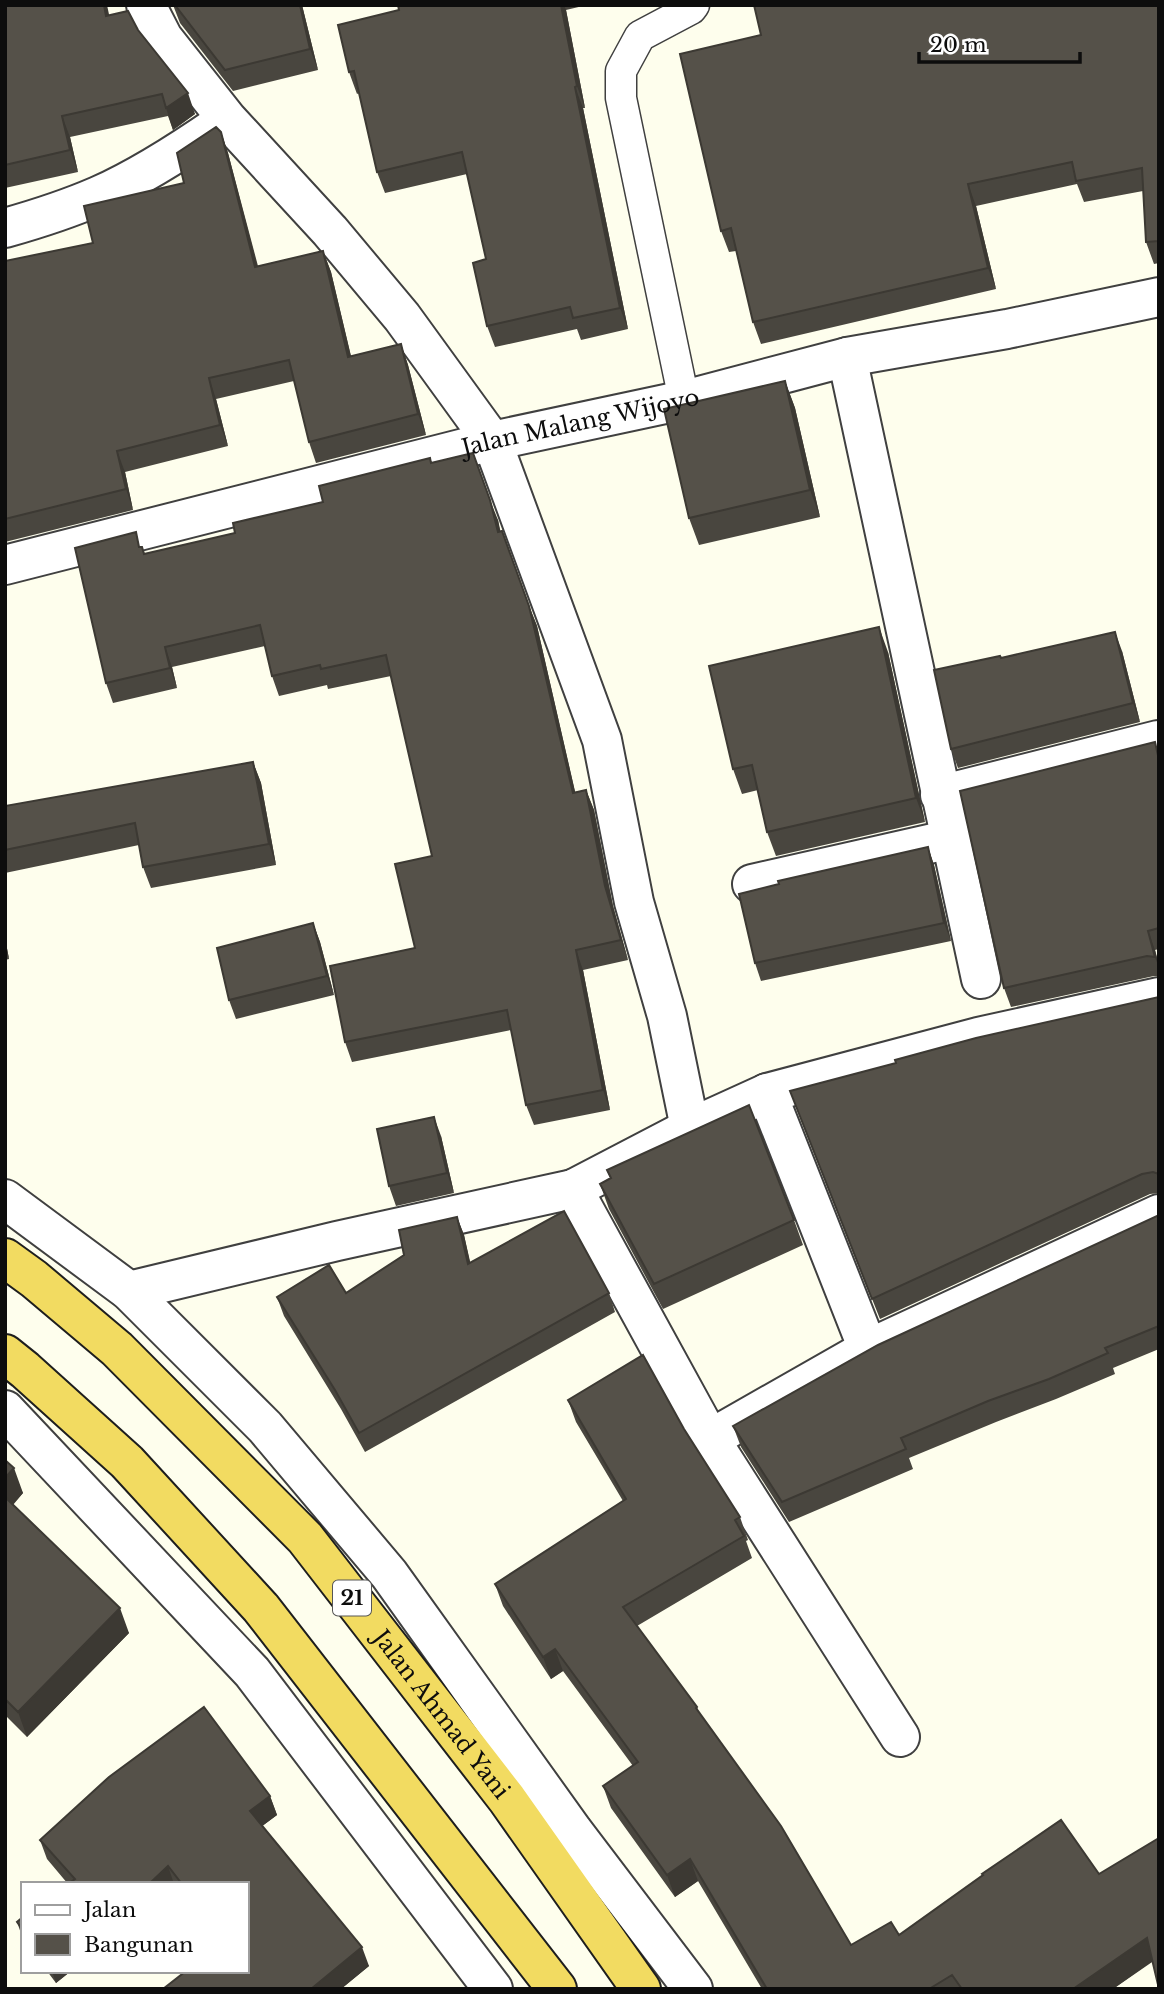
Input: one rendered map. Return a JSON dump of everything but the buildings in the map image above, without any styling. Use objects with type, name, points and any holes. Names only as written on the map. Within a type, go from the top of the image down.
[{"type":"highway","name":"Jalan Ahmad Yani","points":[[5,1258],[117,1349],[305,1538],[508,1799],[640,1989]]},
{"type":"highway","points":[[5,1354],[127,1462],[261,1608],[557,1989]]},
{"type":"street","points":[[146,5],[163,38],[227,119],[330,230],[402,317],[492,441],[602,740],[634,902],[667,1016],[690,1128]]},
{"type":"street","points":[[5,228],[46,216],[99,195],[181,151],[227,119]]},
{"type":"street","name":"Jalan Malang Wijoyo","points":[[5,565],[492,441],[684,400],[847,358],[1007,329],[1159,297]]},
{"type":"street","points":[[847,358],[981,979]]},
{"type":"street","points":[[940,795],[1158,740]]},
{"type":"street","points":[[752,884],[951,839]]},
{"type":"street","points":[[129,1291],[337,1241],[573,1189],[690,1128],[767,1093],[978,1037],[1159,997]]},
{"type":"street","points":[[767,1093],[868,1349]]},
{"type":"street","points":[[573,1189],[710,1439],[900,1737]]},
{"type":"street","points":[[5,1199],[129,1291],[265,1427],[389,1574],[573,1831],[694,1989]]},
{"type":"street","points":[[710,1439],[868,1349],[1159,1214]]},
{"type":"street","points":[[5,1410],[252,1672],[493,1989]]},
{"type":"lane","points":[[684,400],[621,98],[621,71],[640,36],[694,5]]}]
